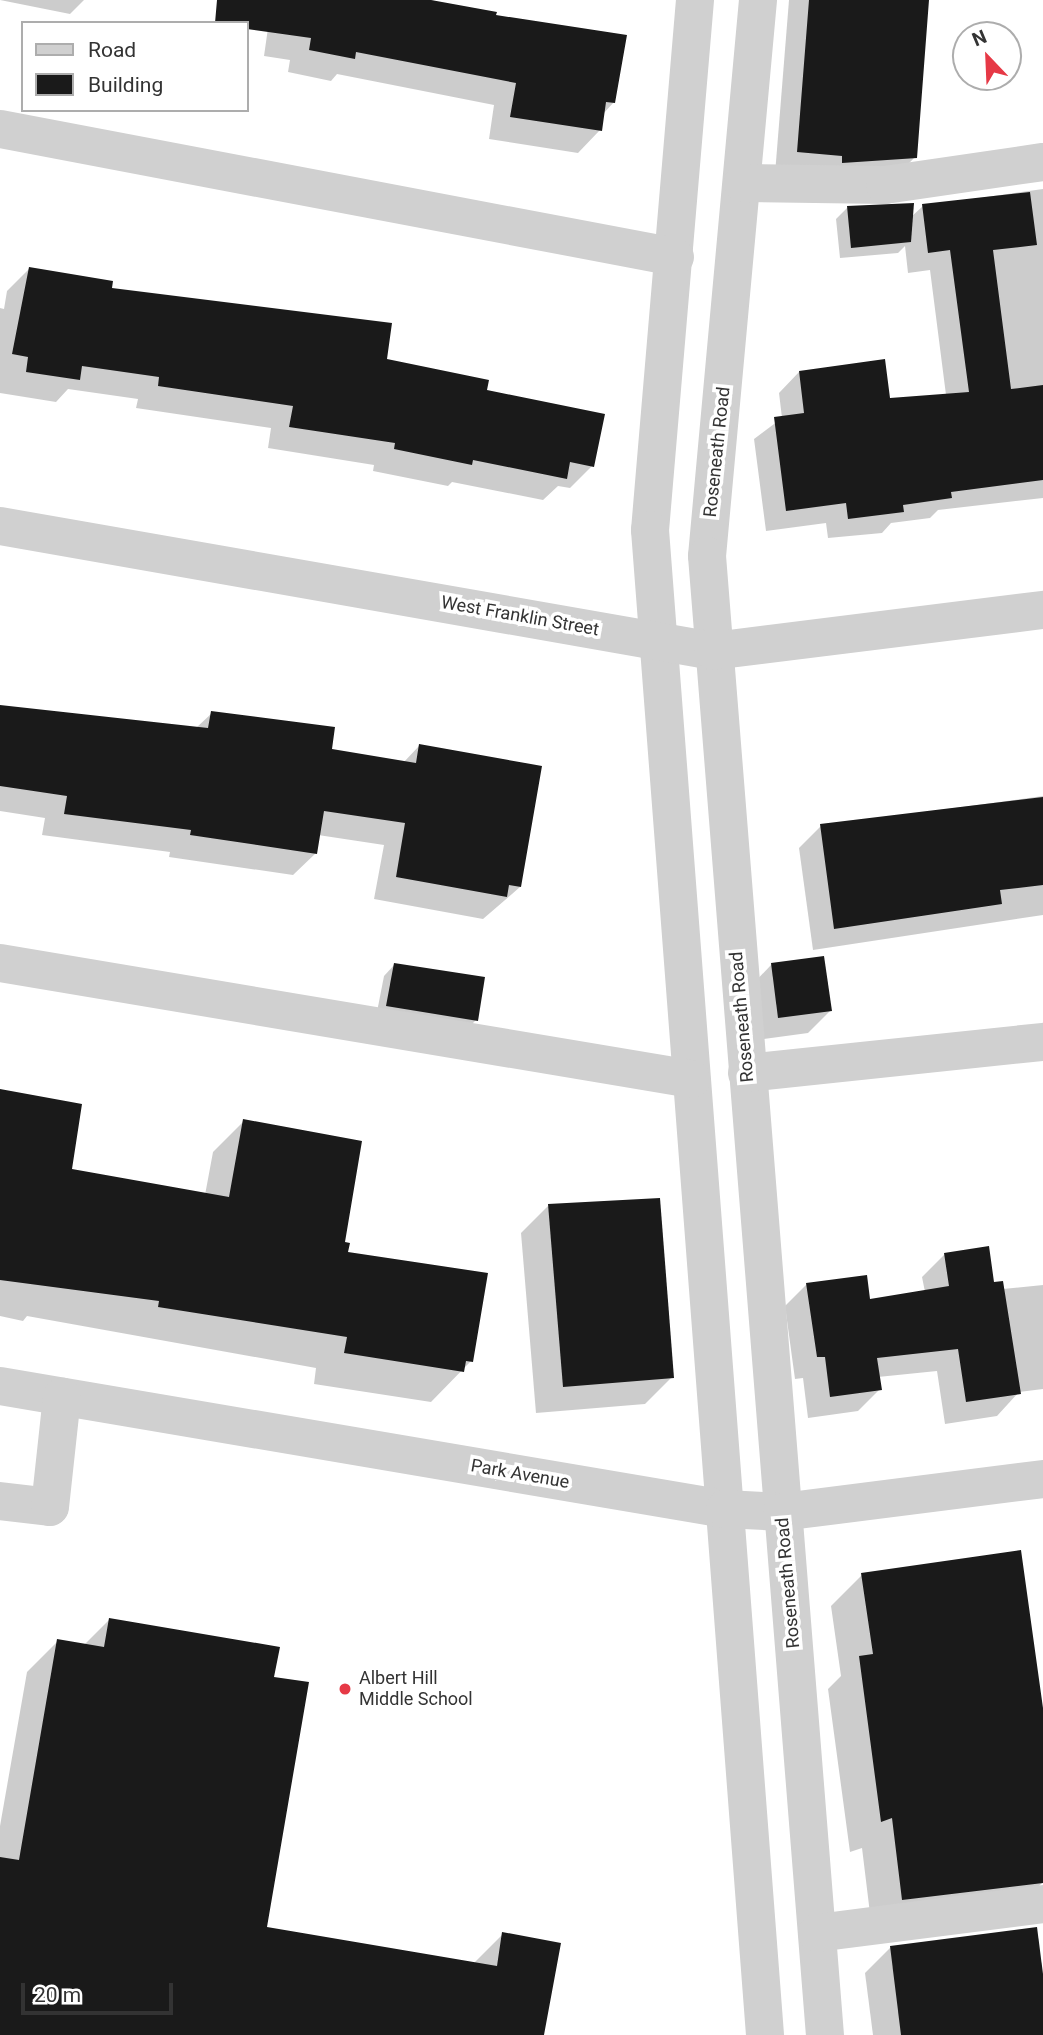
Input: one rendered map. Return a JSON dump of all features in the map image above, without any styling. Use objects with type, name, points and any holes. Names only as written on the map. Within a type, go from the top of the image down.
[{"type":"street","points":[[695,0],[650,530],[765,2035]]},
{"type":"street","name":"Roseneath Road","points":[[758,0],[707,556],[825,2035]]},
{"type":"street","points":[[0,129],[675,257]]},
{"type":"street","points":[[743,183],[885,185],[1043,162]]},
{"type":"street","name":"West Franklin Street","points":[[0,526],[713,651],[1043,610]]},
{"type":"street","points":[[0,963],[691,1079]]},
{"type":"street","points":[[747,1073],[1043,1042]]},
{"type":"street","name":"Park Avenue","points":[[0,1386],[725,1508],[782,1512],[1043,1479]]},
{"type":"street","points":[[0,1501],[50,1507],[62,1397]]},
{"type":"street","points":[[817,1933],[1043,1904]]},
{"type":"building","points":[[217,0],[431,0],[497,12],[496,15],[627,35],[615,103],[606,102],[602,131],[510,117],[516,83],[356,52],[355,59],[309,50],[311,38],[248,29],[248,21],[215,21]]},
{"type":"building","points":[[809,0],[929,0],[917,158],[842,163],[842,156],[797,152]]},
{"type":"building","points":[[1030,192],[1037,245],[993,250],[1011,389],[1043,385],[1043,480],[951,492],[952,498],[903,505],[904,512],[848,519],[846,503],[786,511],[774,417],[804,413],[799,371],[885,359],[890,398],[969,392],[950,250],[928,253],[922,204]]},
{"type":"building","points":[[914,203],[911,242],[851,248],[847,206]]},
{"type":"building","points":[[29,267],[113,281],[112,288],[392,323],[387,359],[489,380],[487,390],[605,414],[594,467],[570,462],[567,479],[473,460],[472,465],[394,449],[395,443],[289,427],[293,406],[158,386],[159,377],[82,366],[80,380],[26,372],[28,357],[12,354]]},
{"type":"building","points":[[0,705],[208,728],[211,711],[335,727],[332,749],[416,763],[419,744],[542,766],[521,887],[509,885],[507,897],[396,877],[405,823],[324,811],[317,854],[190,835],[191,830],[64,814],[67,796],[0,786]]},
{"type":"building","points":[[1043,797],[1043,885],[1000,890],[1002,904],[834,929],[820,824]]},
{"type":"building","points":[[824,956],[832,1011],[778,1018],[771,963]]},
{"type":"building","points":[[394,963],[485,977],[478,1021],[386,1006]]},
{"type":"building","points":[[0,1089],[82,1104],[72,1169],[229,1197],[243,1119],[362,1141],[345,1242],[350,1243],[348,1252],[488,1273],[473,1362],[466,1361],[464,1372],[344,1353],[347,1337],[158,1307],[159,1301],[0,1280]]},
{"type":"building","points":[[660,1198],[674,1378],[563,1387],[548,1204]]},
{"type":"building","points":[[989,1246],[994,1282],[1003,1281],[1021,1394],[966,1402],[958,1349],[877,1358],[882,1390],[830,1397],[825,1357],[817,1357],[806,1283],[867,1275],[870,1299],[949,1286],[944,1253]]},
{"type":"building","points":[[1021,1550],[1043,1708],[1043,1883],[902,1900],[892,1818],[881,1822],[859,1656],[873,1654],[861,1573]]},
{"type":"building","name":"Albert Hill Middle School","points":[[109,1618],[280,1647],[274,1677],[309,1682],[267,1927],[497,1966],[502,1932],[561,1943],[544,2035],[0,2035],[0,1857],[19,1860],[57,1639],[104,1647]]},
{"type":"building","points":[[1037,1927],[1043,1974],[1043,2035],[901,2035],[890,1946]]},
{"type":"place","name":"Albert Hill Middle School","points":[[345,1689]]}]
